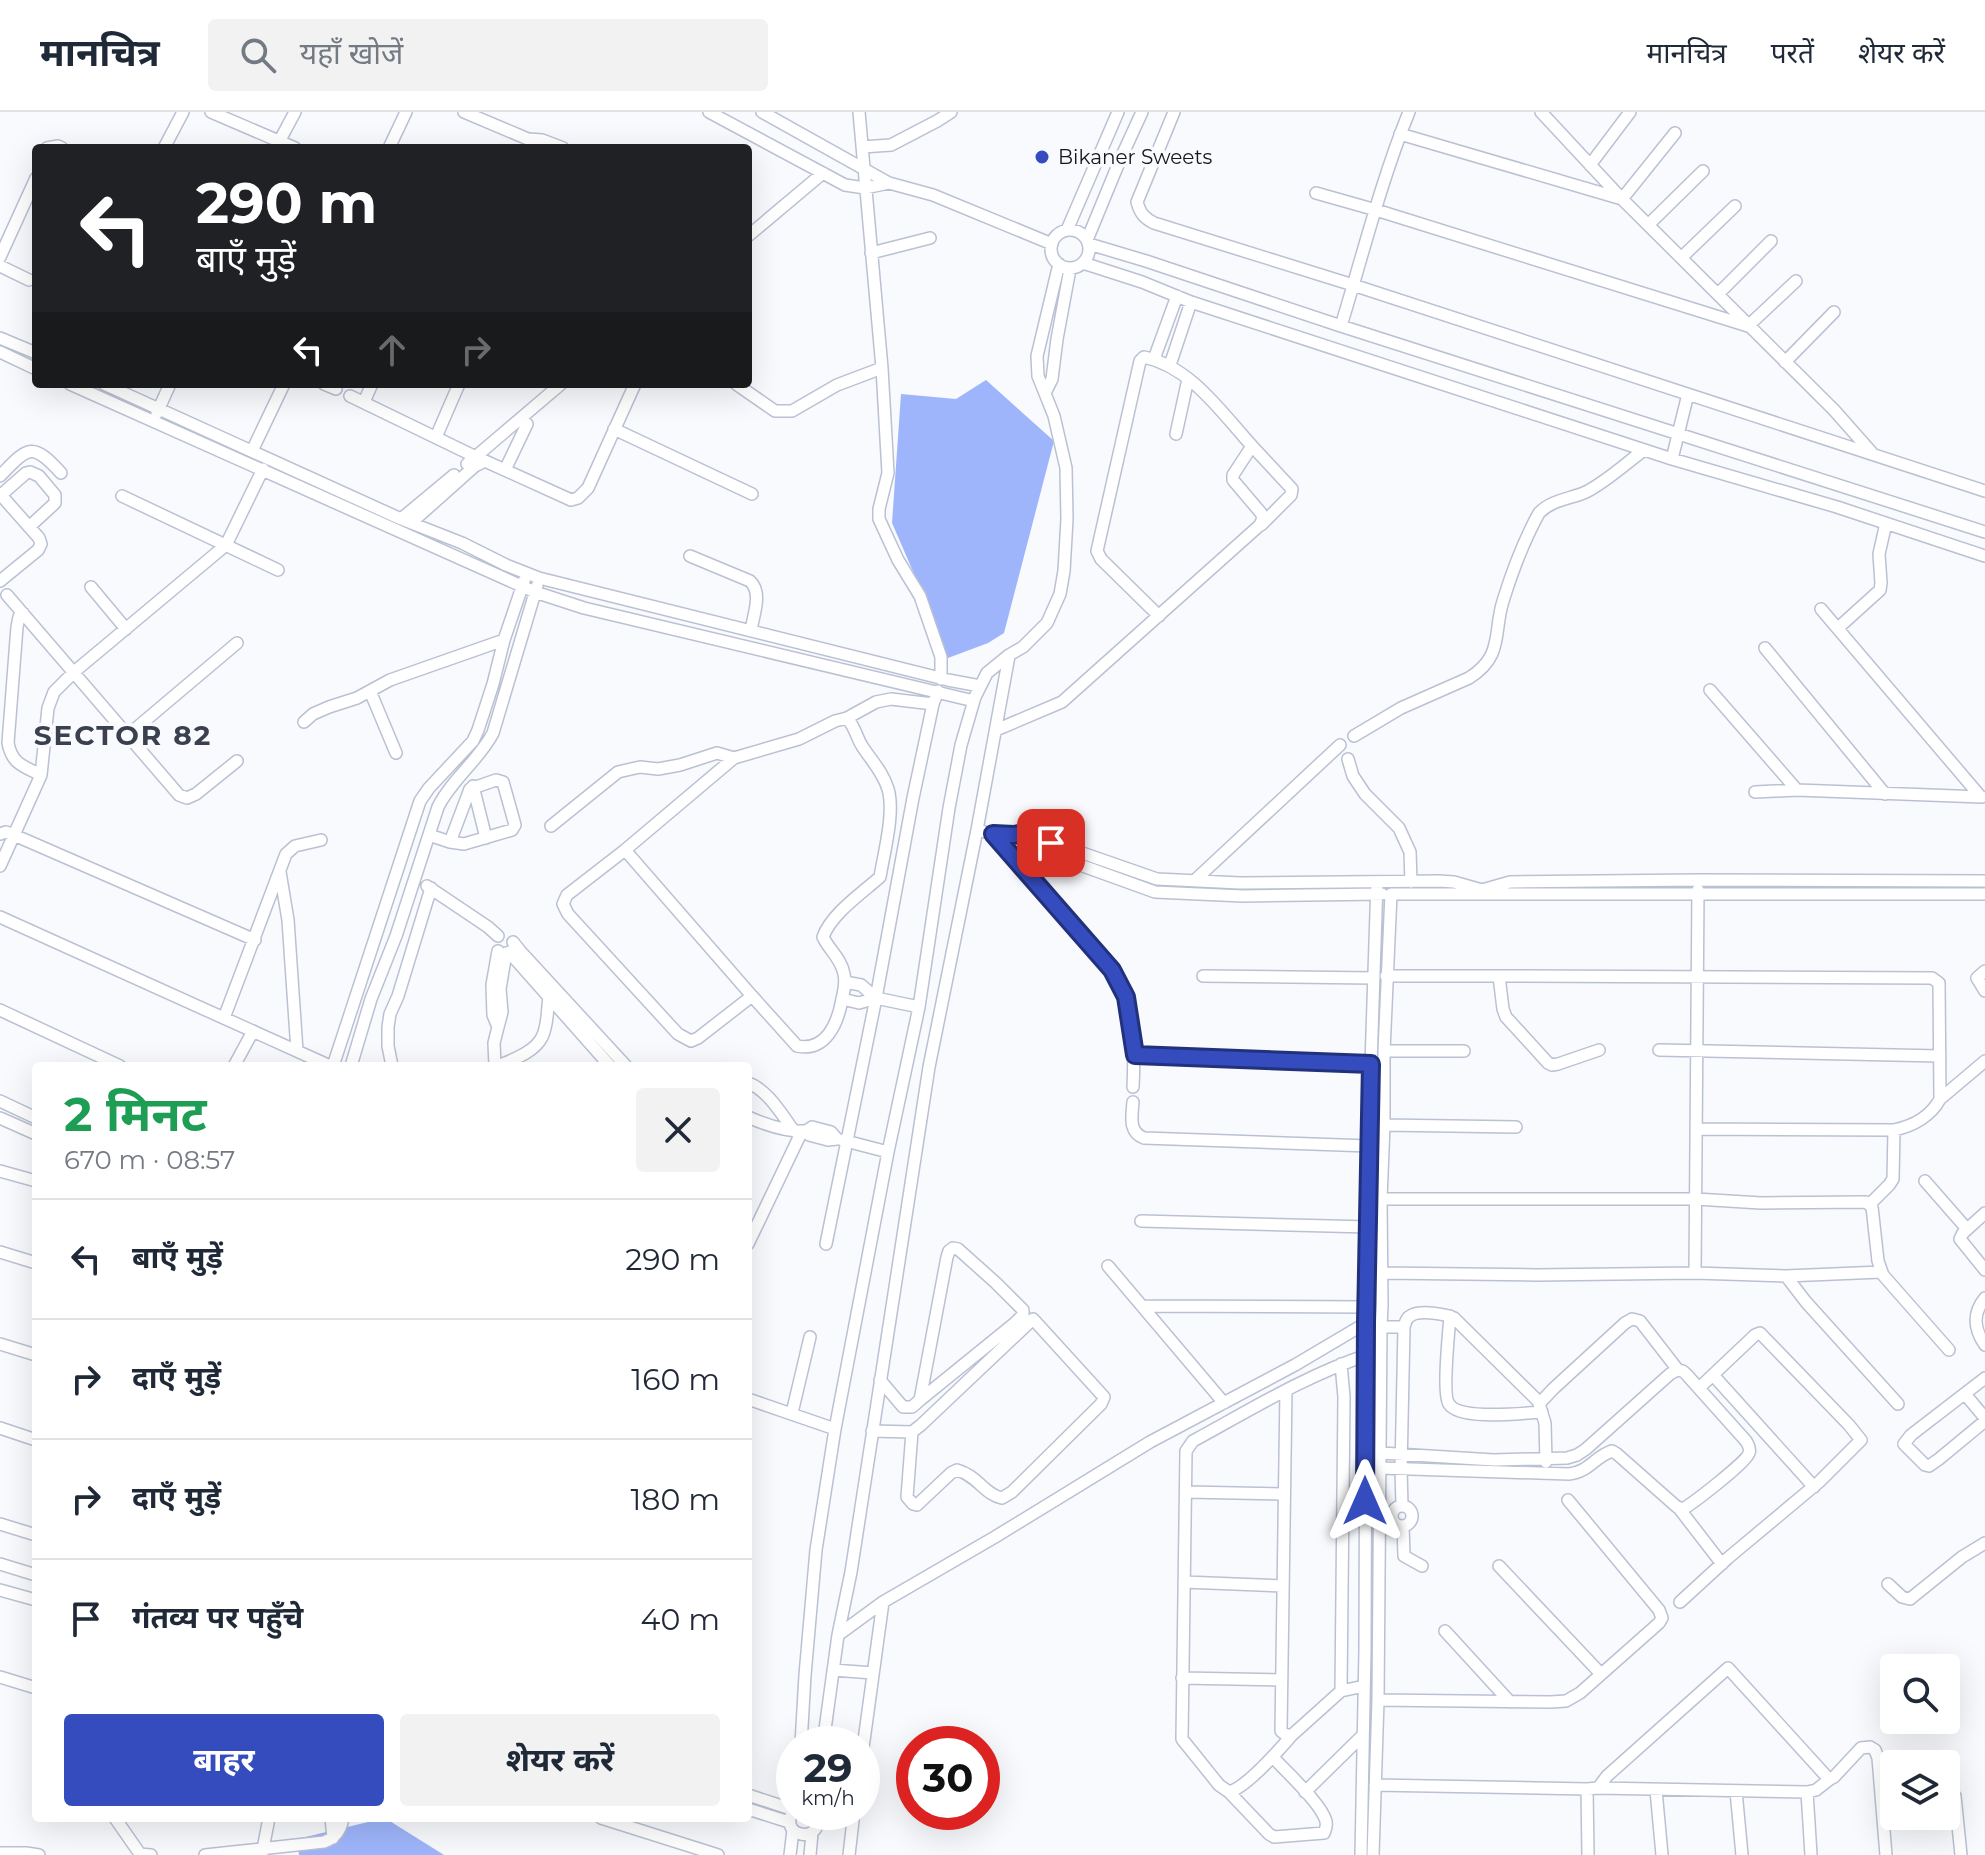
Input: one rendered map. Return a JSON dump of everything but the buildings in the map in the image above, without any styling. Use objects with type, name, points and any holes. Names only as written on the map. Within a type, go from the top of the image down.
[{"type":"street","points":[[166,144],[183,112]]},
{"type":"street","points":[[211,112],[288,144]]},
{"type":"street","points":[[280,140],[295,112]]},
{"type":"street","points":[[391,144],[406,112]]},
{"type":"street","points":[[464,112],[528,139],[552,144]]},
{"type":"street","points":[[709,112],[845,185],[865,188],[889,183]]},
{"type":"street","points":[[762,112],[889,183],[933,195],[1052,244]]},
{"type":"street","points":[[826,1244],[842,1140],[876,998],[913,798],[939,685],[941,657],[920,596],[898,560],[879,519],[888,473],[882,368],[859,112]]},
{"type":"street","points":[[862,147],[891,145],[951,112]]},
{"type":"street","points":[[1083,263],[1089,254],[1088,242],[1120,160],[1142,112]]},
{"type":"street","points":[[1174,112],[1137,202],[1139,212],[1146,219],[1985,491]]},
{"type":"street","points":[[1341,326],[1409,112]]},
{"type":"street","points":[[1541,112],[1622,199],[1834,410],[1873,455]]},
{"type":"street","points":[[1590,165],[1630,112]]},
{"type":"street","points":[[1067,230],[1115,114]]},
{"type":"street","points":[[1622,199],[1675,133]]},
{"type":"street","points":[[1400,134],[1622,199]]},
{"type":"street","points":[[1648,225],[1703,171]]},
{"type":"street","points":[[752,233],[823,173]]},
{"type":"street","points":[[0,257],[32,189]]},
{"type":"street","points":[[1316,193],[1748,326]]},
{"type":"street","points":[[1681,258],[1735,206]]},
{"type":"street","points":[[1065,267],[1052,255],[1052,244],[1058,234],[1067,230],[1076,231],[1088,242],[1341,326],[1985,532]]},
{"type":"street","points":[[871,253],[930,238]]},
{"type":"street","points":[[1718,294],[1771,241]]},
{"type":"street","points":[[1065,267],[1083,263],[1191,302],[1644,450],[1837,507],[1985,556]]},
{"type":"street","points":[[0,266],[29,280]]},
{"type":"street","points":[[1045,393],[1052,379],[1065,267]]},
{"type":"street","points":[[802,1726],[816,1550],[835,1429],[919,1007],[961,745],[974,701],[987,673],[1023,647],[1047,623],[1060,594],[1067,519],[1066,468],[1054,416],[1038,376],[1037,356],[1065,267]]},
{"type":"street","points":[[1748,326],[1796,281]]},
{"type":"street","points":[[1154,359],[1177,296]]},
{"type":"street","points":[[1170,365],[1191,302]]},
{"type":"street","points":[[1785,362],[1834,312]]},
{"type":"street","points":[[0,338],[32,351]]},
{"type":"street","points":[[0,352],[6,360],[32,368]]},
{"type":"street","points":[[996,730],[1062,702],[1159,616],[1260,525],[1291,495],[1292,489],[1197,385],[1170,365],[1144,357],[1140,361],[1097,551],[1101,559],[1159,616]]},
{"type":"street","points":[[742,388],[775,411],[792,411],[837,385],[882,368]]},
{"type":"street","points":[[1176,434],[1188,379]]},
{"type":"street","points":[[79,388],[535,592],[584,608],[939,685],[980,686]]},
{"type":"street","points":[[113,388],[539,578],[751,631],[939,685],[974,701]]},
{"type":"street","points":[[154,422],[168,388]]},
{"type":"street","points":[[252,451],[282,388]]},
{"type":"street","points":[[364,402],[370,388]]},
{"type":"street","points":[[436,437],[457,388]]},
{"type":"street","points":[[406,521],[556,388]]},
{"type":"street","points":[[406,521],[485,461],[571,500],[578,498],[588,488],[633,388]]},
{"type":"street","points":[[1672,459],[1688,394]]},
{"type":"street","points":[[350,396],[476,457]]},
{"type":"street","points":[[505,470],[527,424]]},
{"type":"street","points":[[614,429],[752,494]]},
{"type":"street","points":[[1252,446],[1233,478],[1261,513],[1263,518],[1260,525]]},
{"type":"street","points":[[1354,736],[1401,708],[1478,672],[1496,644],[1504,597],[1539,513],[1549,505],[1597,485],[1644,450]]},
{"type":"street","points":[[0,476],[22,455],[34,451],[43,454],[61,473]]},
{"type":"street","points":[[0,866],[41,775],[48,708],[54,692],[226,545],[263,469]]},
{"type":"street","points":[[0,581],[38,550],[41,544],[0,495],[30,472],[39,476],[56,499],[29,527]]},
{"type":"street","points":[[122,496],[278,570]]},
{"type":"street","points":[[1838,628],[1880,590],[1879,554],[1886,523]]},
{"type":"street","points":[[690,556],[755,585],[757,595],[751,631]]},
{"type":"street","points":[[333,1062],[420,801],[473,741],[526,573]]},
{"type":"street","points":[[352,1062],[371,999],[444,795],[493,733],[539,578]]},
{"type":"street","points":[[91,587],[126,629]]},
{"type":"street","points":[[7,595],[179,795],[187,798],[196,794],[237,761]]},
{"type":"street","points":[[1821,609],[1982,797]]},
{"type":"street","points":[[23,613],[17,627],[8,743],[10,754],[16,762],[41,775]]},
{"type":"street","points":[[304,722],[313,714],[357,698],[390,680],[504,640]]},
{"type":"street","points":[[128,735],[237,643]]},
{"type":"street","points":[[1765,648],[1885,794]]},
{"type":"street","points":[[825,1726],[929,1067],[1009,655]]},
{"type":"street","points":[[1710,690],[1797,790]]},
{"type":"street","points":[[370,691],[396,753]]},
{"type":"street","points":[[752,996],[698,1038],[691,1041],[678,1034],[568,914],[563,904],[567,895],[734,758],[799,739],[876,702],[891,699],[933,704]]},
{"type":"street","points":[[625,850],[797,1046],[814,1046],[829,1034],[839,1017],[845,982],[838,958],[823,937],[827,926],[880,877],[890,810],[888,790],[881,775],[861,745],[854,725],[847,718]]},
{"type":"street","points":[[473,741],[488,743]]},
{"type":"street","points":[[1194,881],[1340,745]]},
{"type":"street","points":[[551,826],[618,772],[640,767],[658,769],[680,765],[717,753],[734,758]]},
{"type":"street","points":[[1348,759],[1353,776],[1365,794],[1399,828],[1410,852],[1411,882]]},
{"type":"street","points":[[429,835],[450,842],[464,844],[512,830],[515,825],[503,782],[496,780],[470,789],[450,842]]},
{"type":"street","points":[[473,786],[486,838]]},
{"type":"street","points":[[1755,792],[1797,790],[1982,797]]},
{"type":"street","points":[[977,830],[993,834],[1025,833],[1157,879],[1635,895],[1985,894]]},
{"type":"street","points":[[0,834],[6,832],[14,835],[255,940]]},
{"type":"street","points":[[993,834],[1112,970],[1126,997],[1135,1055],[1133,1087]]},
{"type":"street","points":[[1014,835],[1022,844],[1155,892],[1243,896],[1350,893],[1377,888]]},
{"type":"street","points":[[224,1018],[286,854],[295,846],[321,840]]},
{"type":"street","points":[[280,871],[288,920],[297,1051]]},
{"type":"street","points":[[1695,1273],[1698,880]]},
{"type":"street","points":[[1391,888],[1411,882],[1446,881],[1488,892],[1510,882],[1985,881]]},
{"type":"street","points":[[1633,882],[1635,895]]},
{"type":"street","points":[[391,1062],[388,1046],[390,1014],[428,886],[498,936],[507,935],[506,950],[492,985],[493,1015],[498,1027],[494,1043],[496,1062]]},
{"type":"street","points":[[1361,1855],[1369,1146],[1384,1051],[1377,888]]},
{"type":"street","points":[[1373,1855],[1378,1700],[1384,1125],[1371,1064],[1391,888]]},
{"type":"street","points":[[0,917],[323,1062]]},
{"type":"street","points":[[506,950],[606,1062]]},
{"type":"street","points":[[506,950],[622,1062]]},
{"type":"street","points":[[1985,971],[1977,978],[1985,991]]},
{"type":"street","points":[[1203,976],[1932,978],[1940,985],[1940,1099]]},
{"type":"street","points":[[1499,976],[1506,1017],[1548,1063],[1558,1064],[1599,1050]]},
{"type":"street","points":[[845,982],[861,985],[876,998]]},
{"type":"street","points":[[507,1062],[542,1039],[549,997]]},
{"type":"street","points":[[842,999],[859,1003],[876,998],[919,1007]]},
{"type":"street","points":[[0,1010],[111,1062]]},
{"type":"street","points":[[236,1062],[253,1031]]},
{"type":"street","points":[[1659,1050],[1940,1056]]},
{"type":"street","points":[[1384,1051],[1464,1051]]},
{"type":"street","points":[[1135,1055],[1371,1064]]},
{"type":"street","points":[[1697,1129],[1906,1128],[1919,1121],[1985,1061]]},
{"type":"street","points":[[752,1084],[801,1131]]},
{"type":"street","points":[[0,1101],[32,1116]]},
{"type":"street","points":[[1133,1102],[1133,1128],[1136,1135],[1144,1138],[1369,1146]]},
{"type":"street","points":[[0,1118],[32,1132]]},
{"type":"street","points":[[752,1118],[828,1140],[842,1140],[888,1152]]},
{"type":"street","points":[[1384,1125],[1516,1127]]},
{"type":"street","points":[[1870,1204],[1887,1188],[1895,1173],[1894,1130]]},
{"type":"street","points":[[752,1235],[801,1131]]},
{"type":"street","points":[[0,1171],[32,1180]]},
{"type":"street","points":[[1925,1181],[1967,1229]]},
{"type":"street","points":[[1381,1199],[1696,1199],[1870,1204]]},
{"type":"street","points":[[1870,1204],[1881,1272],[1949,1350]]},
{"type":"street","points":[[1985,1213],[1961,1236],[1961,1241],[1985,1270]]},
{"type":"street","points":[[1141,1221],[1369,1227]]},
{"type":"street","points":[[880,1380],[903,1407],[912,1407],[1023,1315],[1023,1310],[958,1249],[953,1248],[947,1257],[920,1400]]},
{"type":"street","points":[[0,1252],[32,1262]]},
{"type":"street","points":[[1108,1266],[1224,1403]]},
{"type":"street","points":[[1382,1273],[1786,1276],[1881,1272]]},
{"type":"street","points":[[1786,1276],[1898,1404]]},
{"type":"street","points":[[1985,1298],[1976,1317],[1978,1335],[1985,1345]]},
{"type":"street","points":[[1142,1306],[1367,1307]]},
{"type":"street","points":[[1422,1566],[1404,1556],[1403,1526],[1397,1525],[1392,1517],[1394,1511],[1402,1506],[1404,1327],[1408,1318],[1415,1314],[1437,1313],[1461,1322],[1541,1408],[1546,1428],[1546,1473]]},
{"type":"street","points":[[1450,1316],[1446,1383],[1449,1405],[1456,1410],[1475,1414],[1541,1408]]},
{"type":"street","points":[[872,1431],[912,1432],[1033,1319],[1104,1397],[1101,1404],[1012,1492],[1002,1498],[994,1496],[969,1473],[957,1470],[917,1505],[913,1504],[907,1497],[912,1432]]},
{"type":"street","points":[[1541,1408],[1553,1389],[1630,1320],[1640,1321],[1678,1370],[1685,1372],[1746,1441],[1750,1452],[1737,1467],[1686,1508],[1677,1507]]},
{"type":"street","points":[[838,1635],[883,1602],[1150,1442],[1295,1365],[1366,1323]]},
{"type":"street","points":[[1381,1327],[1404,1327]]},
{"type":"street","points":[[1680,1602],[1814,1487],[1861,1440],[1760,1333],[1699,1388]]},
{"type":"street","points":[[792,1413],[810,1337]]},
{"type":"street","points":[[0,1344],[32,1354]]},
{"type":"street","points":[[1273,1757],[1323,1815],[1326,1830],[1321,1834],[1274,1837],[1269,1834],[1219,1785],[1182,1739],[1186,1451],[1193,1441],[1286,1390],[1367,1355]]},
{"type":"street","points":[[1341,1364],[1344,1397],[1341,1691]]},
{"type":"street","points":[[1381,1453],[1494,1460],[1567,1458],[1577,1455],[1678,1370]]},
{"type":"street","points":[[1713,1375],[1814,1487]]},
{"type":"street","points":[[1965,1394],[1985,1419],[1939,1459],[1929,1466],[1925,1465],[1904,1442],[1985,1378]]},
{"type":"street","points":[[1286,1390],[1281,1731],[1292,1735]]},
{"type":"street","points":[[752,1400],[835,1429]]},
{"type":"street","points":[[1366,1411],[1380,1409]]},
{"type":"street","points":[[0,1428],[32,1439]]},
{"type":"street","points":[[1601,1434],[1610,1452]]},
{"type":"street","points":[[1380,1468],[1578,1473],[1610,1452],[1617,1454],[1677,1507],[1722,1564]]},
{"type":"street","points":[[1187,1492],[1283,1494]]},
{"type":"street","points":[[1378,1700],[1566,1701],[1580,1693],[1659,1623],[1662,1615],[1568,1500]]},
{"type":"street","points":[[0,1524],[32,1534]]},
{"type":"street","points":[[1888,1584],[1902,1597],[1910,1599],[1962,1557],[1985,1543]]},
{"type":"street","points":[[0,1564],[32,1574]]},
{"type":"street","points":[[1499,1566],[1601,1674]]},
{"type":"street","points":[[1184,1582],[1283,1586]]},
{"type":"street","points":[[0,1590],[32,1599]]},
{"type":"street","points":[[866,1726],[883,1602]]},
{"type":"street","points":[[1445,1631],[1510,1702]]},
{"type":"street","points":[[1365,1650],[1378,1649]]},
{"type":"street","points":[[1588,1855],[1592,1789],[1728,1668],[1830,1779]]},
{"type":"street","points":[[833,1670],[873,1673]]},
{"type":"street","points":[[0,1677],[32,1687]]},
{"type":"street","points":[[1182,1678],[1281,1680]]},
{"type":"street","points":[[1229,1792],[1239,1788],[1341,1691],[1364,1686]]},
{"type":"street","points":[[1305,1792],[1362,1736]]},
{"type":"street","points":[[1375,1785],[1807,1792],[1816,1790],[1830,1779],[1861,1748],[1870,1747],[1877,1753],[1886,1855]]},
{"type":"street","points":[[1656,1790],[1662,1855]]},
{"type":"street","points":[[1736,1791],[1742,1855]]},
{"type":"street","points":[[1807,1792],[1811,1855]]},
{"type":"street","points":[[752,1796],[776,1804]]},
{"type":"street","points":[[752,1811],[776,1820]]},
{"type":"street","points":[[118,1822],[141,1855]]},
{"type":"street","points":[[262,1852],[268,1822]]},
{"type":"street","points":[[331,1822],[333,1838]]},
{"type":"street","points":[[205,1855],[262,1852],[324,1842],[333,1838],[342,1822]]},
{"type":"street","points":[[614,1822],[718,1855]]},
{"type":"street","points":[[790,1855],[791,1830]]},
{"type":"street","points":[[796,1830],[802,1835],[812,1833]]},
{"type":"street","points":[[810,1855],[814,1830]]},
{"type":"street","points":[[849,1855],[852,1830]]},
{"type":"street","points":[[1958,1830],[1961,1855]]},
{"type":"street","points":[[0,1853],[39,1855]]},
{"type":"water","points":[[986,380],[1054,441],[1004,633],[988,643],[948,658],[892,523],[901,394],[956,399]]},
{"type":"water","points":[[368,1822],[391,1822],[444,1855],[299,1855],[297,1839]]},
{"type":"place","name":"Bikaner Sweets","points":[[1042,157]]},
{"type":"district","name":"SECTOR 82","points":[[123,735]]},
{"type":"route","points":[[1051,843],[1025,833],[993,834],[1119,980],[1126,997],[1135,1055],[1371,1064],[1365,1501]]}]
